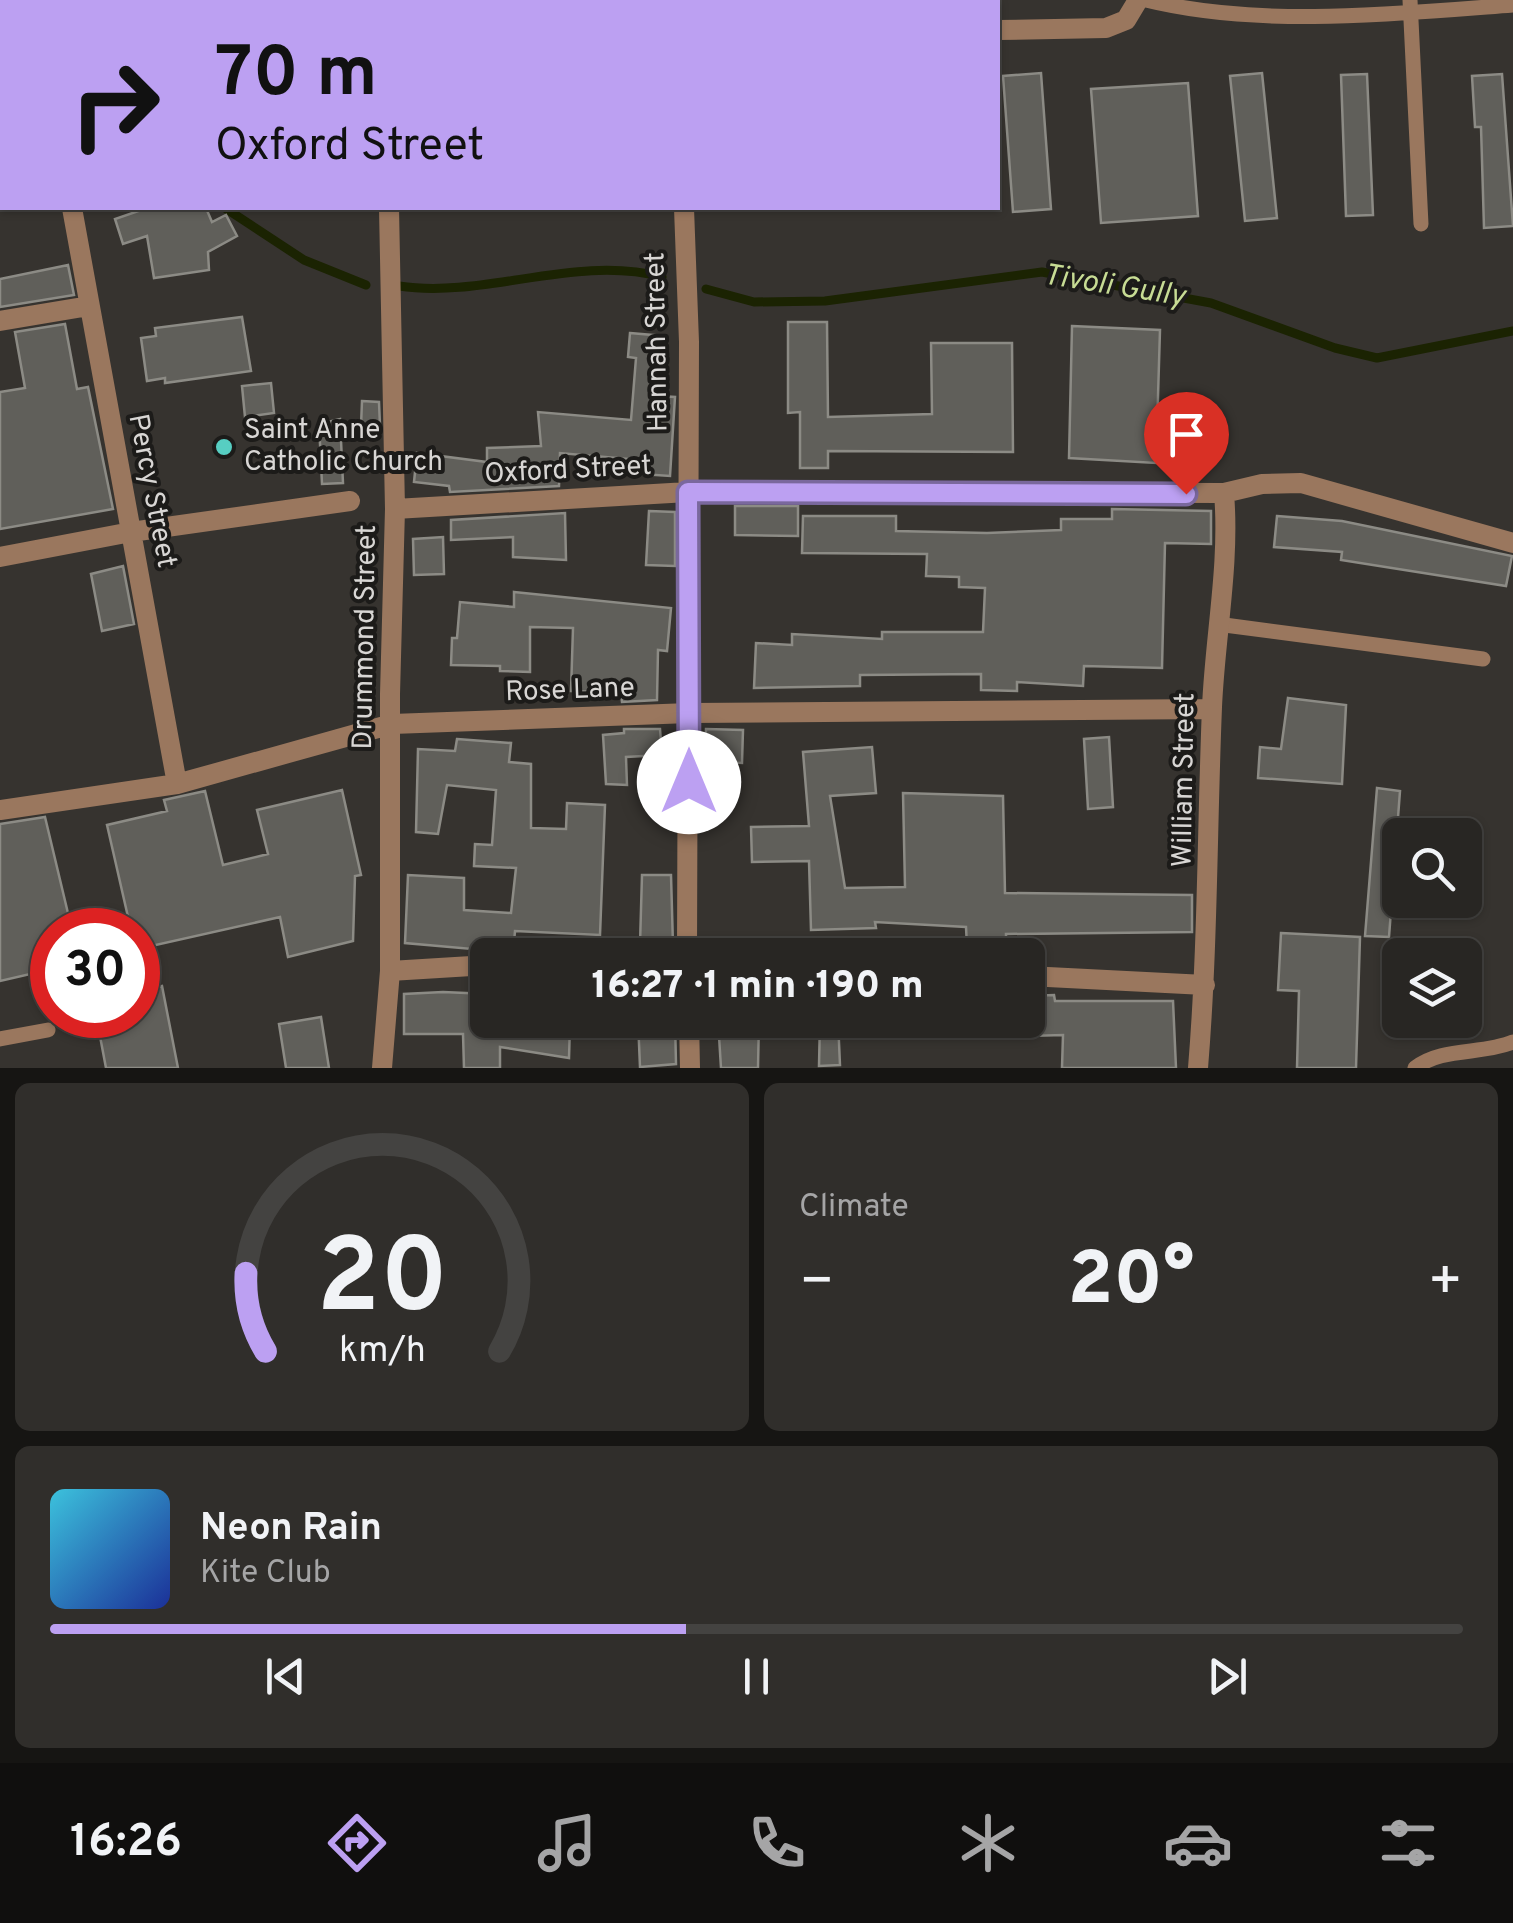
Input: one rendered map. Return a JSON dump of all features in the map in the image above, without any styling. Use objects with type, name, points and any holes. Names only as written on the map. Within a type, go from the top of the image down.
[{"type":"street","points":[[1000,30],[1106,28],[1126,20],[1138,0]]},
{"type":"street","name":"Percy Street","points":[[72,210],[177,784]]},
{"type":"street","name":"Drummond Street","points":[[382,1068],[390,972],[396,509],[389,210]]},
{"type":"street","name":"Hannah Street","points":[[684,210],[690,713],[687,938]]},
{"type":"street","points":[[0,321],[89,306]]},
{"type":"street","name":"Oxford Street","points":[[396,509],[688,492],[1224,493],[1262,484],[1302,483],[1513,543]]},
{"type":"street","name":"William Street","points":[[1198,1068],[1205,985],[1212,709],[1228,536],[1224,493]]},
{"type":"street","points":[[0,557],[131,532],[350,501]]},
{"type":"street","name":"Rose Lane","points":[[0,810],[177,784],[392,724],[690,713],[1212,709]]},
{"type":"street","points":[[390,972],[470,966]]},
{"type":"street","points":[[1045,977],[1205,985]]},
{"type":"street","points":[[689,1038],[690,1068]]},
{"type":"lane","points":[[1146,0],[1230,14],[1513,6]]},
{"type":"lane","points":[[1410,6],[1421,224]]},
{"type":"lane","points":[[1217,624],[1483,659]]},
{"type":"lane","points":[[0,1039],[30,1033]]},
{"type":"lane","points":[[1415,1068],[1446,1054],[1487,1053],[1513,1042]]},
{"type":"building","points":[[1041,73],[1051,209],[1013,212],[1003,76]]},
{"type":"building","points":[[1262,73],[1277,218],[1245,221],[1230,76]]},
{"type":"building","points":[[1367,74],[1373,215],[1346,216],[1341,75]]},
{"type":"building","points":[[1502,74],[1513,226],[1484,228],[1481,127],[1475,127],[1472,76]]},
{"type":"building","points":[[1188,83],[1198,216],[1101,223],[1091,89]]},
{"type":"building","points":[[141,210],[207,210],[212,222],[226,215],[237,236],[208,252],[209,270],[154,278],[147,236],[123,244],[115,219]]},
{"type":"building","points":[[68,265],[74,295],[0,307],[0,279]]},
{"type":"building","points":[[242,317],[251,371],[165,383],[165,378],[147,381],[141,338],[156,336],[155,328]]},
{"type":"building","points":[[788,322],[827,322],[828,417],[932,414],[931,343],[1012,343],[1013,452],[828,451],[828,468],[800,468],[800,412],[788,413]]},
{"type":"building","points":[[65,324],[77,389],[88,387],[113,509],[0,529],[0,392],[25,388],[15,332]]},
{"type":"building","points":[[1072,326],[1160,330],[1156,463],[1069,458]]},
{"type":"building","points":[[630,333],[664,336],[659,396],[675,397],[670,476],[626,473],[627,459],[560,453],[559,486],[450,492],[449,486],[414,482],[417,453],[487,462],[487,448],[541,446],[538,412],[631,420],[636,358],[628,357]]},
{"type":"building","points":[[271,383],[274,413],[245,417],[242,386]]},
{"type":"building","points":[[362,401],[379,402],[380,426],[361,426]]},
{"type":"building","points":[[340,419],[343,483],[322,484],[319,424]]},
{"type":"building","points":[[735,506],[798,506],[798,536],[735,535]]},
{"type":"building","points":[[1112,509],[1211,511],[1211,544],[1165,543],[1162,668],[1084,666],[1083,686],[1017,682],[1017,691],[981,690],[981,674],[860,675],[860,686],[754,688],[756,643],[792,645],[792,634],[882,639],[882,632],[983,632],[985,588],[959,587],[959,577],[926,576],[927,554],[802,553],[803,516],[896,516],[896,531],[987,533],[1061,530],[1061,519],[1112,519]]},
{"type":"building","points":[[649,511],[675,512],[675,566],[646,565]]},
{"type":"building","points":[[565,513],[566,560],[513,557],[513,537],[451,540],[451,520]]},
{"type":"building","points":[[1277,516],[1342,521],[1512,556],[1506,586],[1341,560],[1342,552],[1274,547]]},
{"type":"building","points":[[443,537],[444,574],[414,575],[413,539]]},
{"type":"building","points":[[123,566],[134,624],[102,631],[91,574]]},
{"type":"building","points":[[514,592],[671,608],[667,651],[658,650],[657,700],[622,702],[621,693],[571,691],[573,628],[530,627],[530,672],[500,671],[500,666],[451,665],[460,602],[514,607]]},
{"type":"building","points":[[1288,698],[1346,705],[1342,784],[1258,778],[1260,747],[1281,749]]},
{"type":"building","points":[[624,729],[660,729],[662,755],[626,757],[627,785],[606,784],[603,735],[624,733]]},
{"type":"building","points":[[706,729],[743,730],[742,763],[705,761]]},
{"type":"building","points":[[1109,737],[1113,807],[1088,809],[1084,739]]},
{"type":"building","points":[[457,739],[511,743],[509,762],[531,764],[531,828],[566,829],[567,803],[605,805],[600,935],[515,931],[514,938],[470,938],[470,949],[405,943],[408,875],[464,878],[464,910],[511,913],[516,868],[474,866],[475,844],[492,845],[496,790],[447,785],[438,834],[416,832],[418,749],[455,751]]},
{"type":"building","points":[[872,747],[876,793],[830,796],[845,888],[905,887],[903,793],[1003,796],[1005,893],[1192,895],[1192,932],[967,938],[966,927],[875,922],[876,928],[811,930],[809,861],[752,862],[751,827],[809,826],[803,752]]},
{"type":"building","points":[[1377,788],[1400,791],[1398,818],[1382,818],[1382,918],[1390,918],[1389,937],[1365,936]]},
{"type":"building","points":[[342,790],[361,875],[355,876],[353,941],[288,957],[280,917],[160,944],[160,908],[126,908],[107,825],[167,811],[164,800],[205,791],[223,865],[268,854],[257,810]]},
{"type":"building","points":[[45,817],[67,908],[30,908],[30,974],[0,981],[0,824]]},
{"type":"building","points":[[642,875],[671,875],[673,938],[640,938]]},
{"type":"building","points":[[1281,933],[1360,937],[1356,1068],[1297,1068],[1299,991],[1278,990]]},
{"type":"building","points":[[160,986],[178,1068],[106,1068],[100,1038],[160,1038]]},
{"type":"building","points":[[470,993],[470,1038],[570,1038],[569,1058],[500,1047],[500,1068],[464,1068],[463,1034],[404,1034],[404,994]]},
{"type":"building","points":[[1045,995],[1054,995],[1055,1001],[1173,1001],[1176,1068],[1062,1068],[1063,1035],[1045,1036]]},
{"type":"building","points":[[321,1017],[329,1068],[286,1068],[279,1024]]},
{"type":"building","points":[[639,1038],[675,1038],[676,1064],[640,1067]]},
{"type":"building","points":[[719,1038],[759,1038],[758,1068],[721,1068]]},
{"type":"building","points":[[820,1038],[839,1038],[840,1065],[819,1066]]},
{"type":"waterway","name":"Tivoli Gully","points":[[228,210],[304,260],[366,285]]},
{"type":"waterway","name":"Tivoli Gully","points":[[399,286],[464,287],[597,271],[630,271],[662,277]]},
{"type":"waterway","name":"Tivoli Gully","points":[[706,289],[754,302],[825,301],[1042,272],[1211,303],[1335,348],[1377,358],[1513,331]]},
{"type":"place","name":"Saint Anne Catholic Church","points":[[224,447]]},
{"type":"route","points":[[689,782],[688,492],[1186,494]]}]
